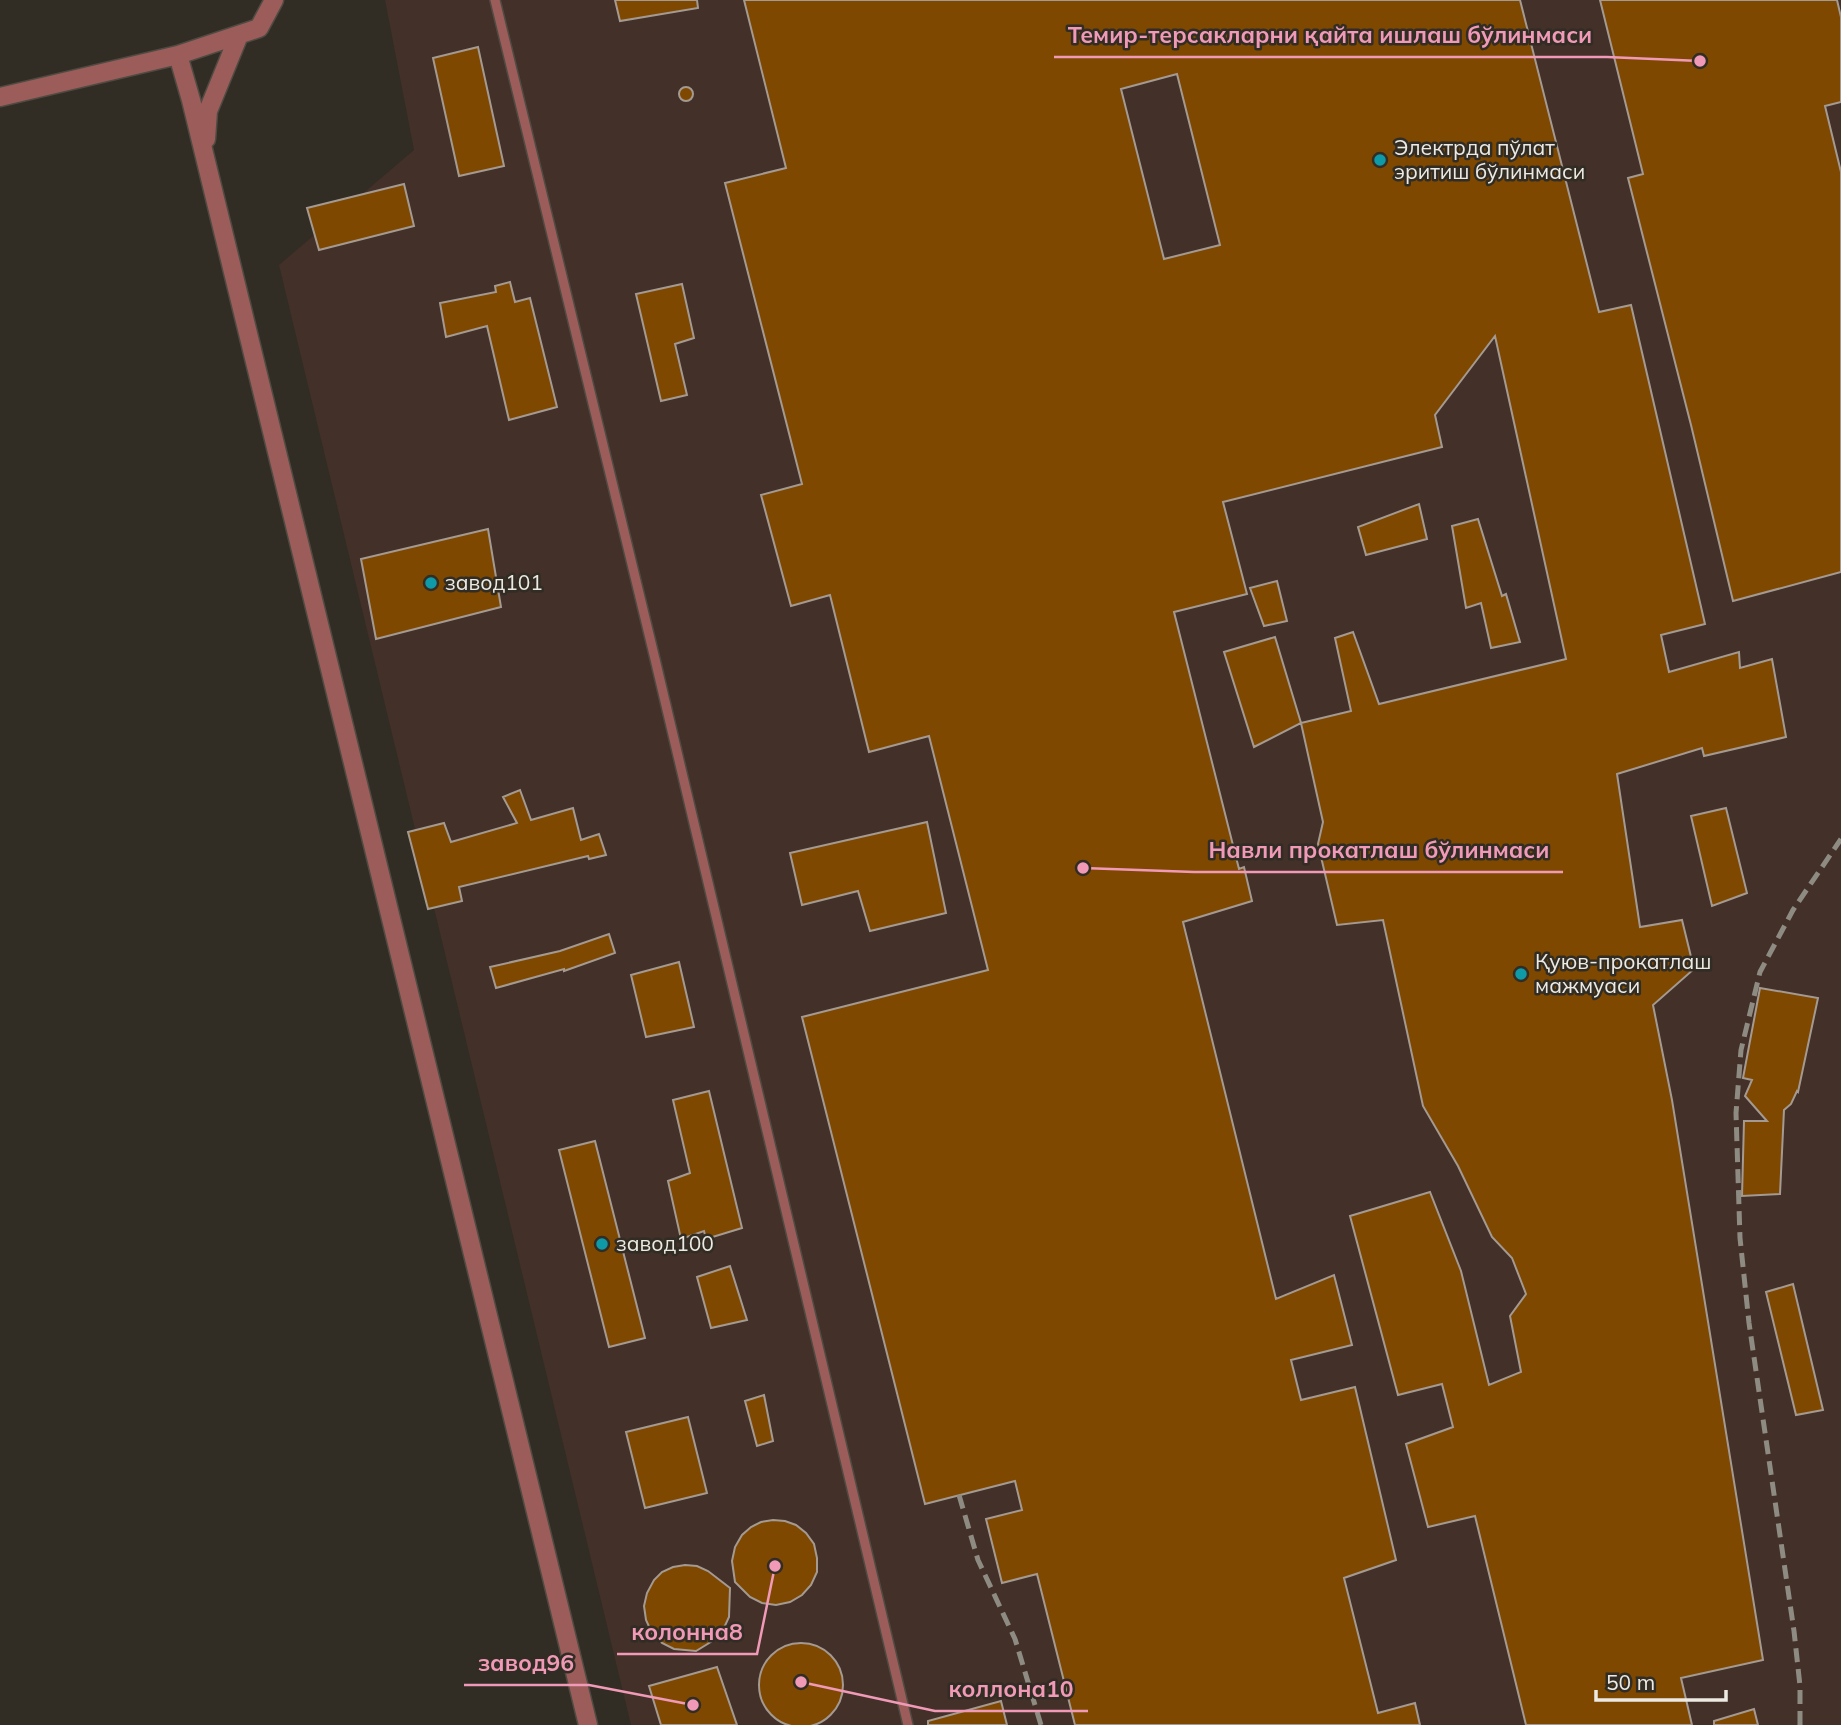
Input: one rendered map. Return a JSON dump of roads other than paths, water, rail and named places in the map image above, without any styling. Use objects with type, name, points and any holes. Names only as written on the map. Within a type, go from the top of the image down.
[{"type":"street","points":[[0,97],[178,55],[259,28],[274,0]]},
{"type":"street","points":[[206,160],[208,111],[239,35]]},
{"type":"street","points":[[178,55],[206,160],[588,1725]]},
{"type":"lane","points":[[495,0],[908,1725]]},
{"type":"railway","points":[[1800,1725],[1800,1686],[1794,1631],[1749,1323],[1740,1238],[1736,1113],[1741,1050],[1760,972],[1793,910],[1841,839]]},
{"type":"railway","points":[[959,1495],[978,1560],[1015,1639],[1041,1725]]},
{"type":"place","name":"Темир-терсакларни қайта ишлаш бўлинмаси","points":[[1700,61]]},
{"type":"place","name":"Электрда пўлат эритиш бўлинмаси","points":[[1380,160]]},
{"type":"place","name":"завод101","points":[[431,583]]},
{"type":"place","name":"Навли прокатлаш бўлинмаси","points":[[1083,868]]},
{"type":"place","name":"Қуюв-прокатлаш мажмуаси","points":[[1521,974]]},
{"type":"place","name":"завод100","points":[[602,1244]]},
{"type":"place","name":"колонна8","points":[[775,1566]]},
{"type":"place","name":"коллона10","points":[[801,1682]]},
{"type":"place","name":"завод96","points":[[693,1705]]}]
